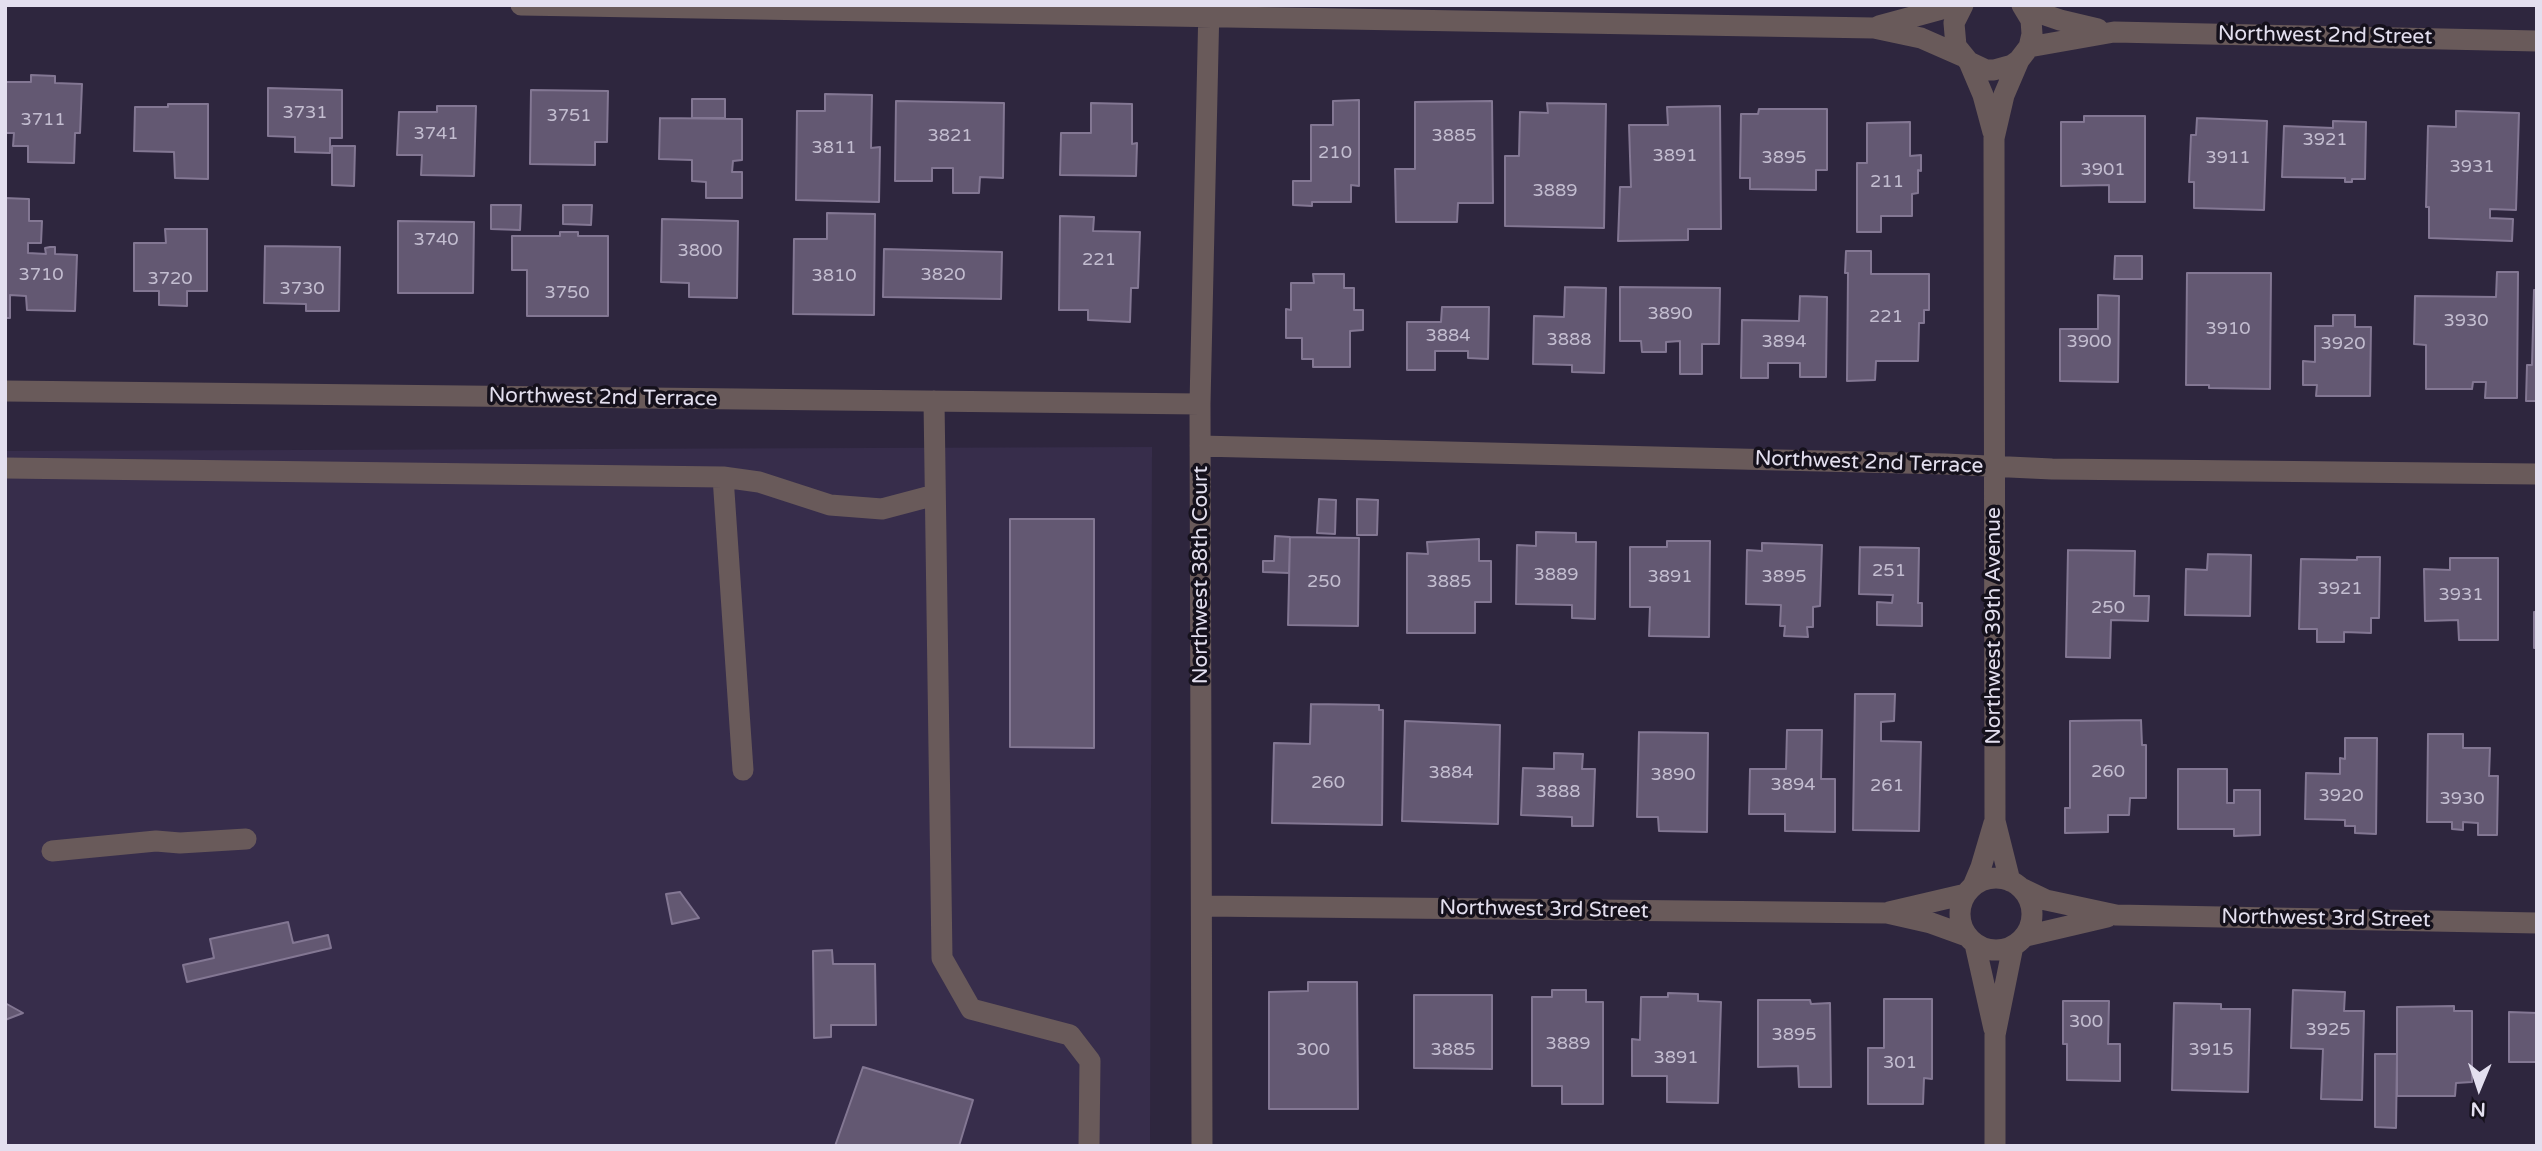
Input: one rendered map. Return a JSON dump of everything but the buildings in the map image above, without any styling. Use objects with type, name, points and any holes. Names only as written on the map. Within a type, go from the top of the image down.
[{"type":"street","points":[[521,5],[1209,11],[1874,27],[1921,38],[1966,59]]},
{"type":"street","points":[[1874,27],[1956,5]]},
{"type":"street","name":"Northwest 39th Avenue","points":[[1963,5],[1954,23],[1953,34],[1956,46],[1966,59],[1983,95],[1994,138]]},
{"type":"street","points":[[2024,7],[2031,20],[2032,34],[2024,54]]},
{"type":"street","name":"Northwest 2nd Street","points":[[2024,7],[2069,23],[2114,32],[2537,40]]},
{"type":"street","name":"Northwest 38th Court","points":[[1202,1146],[1200,404],[1209,11]]},
{"type":"street","name":"Northwest 2nd Street","points":[[1966,59],[1986,70],[2004,69],[2024,54],[2114,32]]},
{"type":"street","name":"Northwest 39th Avenue","points":[[1969,890],[1981,867],[1995,821],[1994,138],[2004,94],[2024,54]]},
{"type":"street","name":"Northwest 2nd Terrace","points":[[5,391],[1200,404]]},
{"type":"street","points":[[934,401],[942,958],[971,1009],[1070,1035],[1090,1061],[1089,1146]]},
{"type":"street","name":"Northwest 2nd Terrace","points":[[1200,446],[2052,469],[2537,474]]},
{"type":"street","points":[[5,468],[723,477],[759,482],[830,505],[882,509],[935,495]]},
{"type":"street","points":[[723,477],[743,769]]},
{"type":"street","name":"Northwest 39th Avenue","points":[[1995,821],[2016,884]]},
{"type":"street","points":[[52,852],[156,841],[180,843],[246,839]]},
{"type":"street","points":[[1995,1035],[2020,941],[2031,924],[2032,911],[2029,898],[2016,884],[1998,878],[1984,880],[1969,890],[1960,907],[1961,923],[1971,940],[1995,1035],[1995,1146]]},
{"type":"street","name":"Northwest 3rd Street","points":[[2016,884],[2046,900],[2116,915],[2537,922]]},
{"type":"street","name":"Northwest 3rd Street","points":[[1886,913],[1969,890]]},
{"type":"street","name":"Northwest 3rd Street","points":[[1202,906],[1886,913],[1931,923],[1971,940]]},
{"type":"street","name":"Northwest 3rd Street","points":[[2020,941],[2116,915]]},
{"type":"street","points":[[1971,940],[1998,950],[2020,941]]},
{"type":"shaded area","points":[[1152,447],[1150,1146],[5,1146],[5,451]]}]
